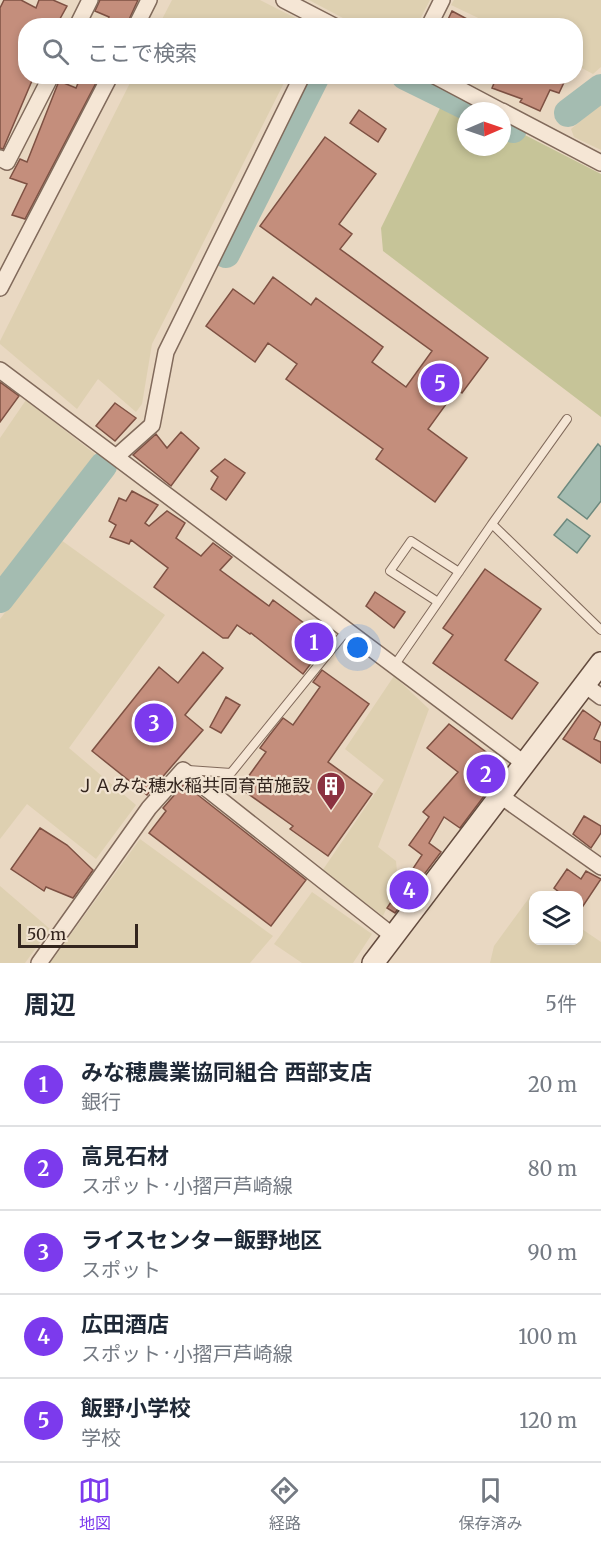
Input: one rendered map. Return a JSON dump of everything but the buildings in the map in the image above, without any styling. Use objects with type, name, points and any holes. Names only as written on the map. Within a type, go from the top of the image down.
[{"type":"main road","points":[[373,963],[525,764],[593,691],[601,663]]},
{"type":"street","points":[[81,18],[90,0]]},
{"type":"street","points":[[140,18],[149,0]]},
{"type":"street","points":[[284,0],[317,18]]},
{"type":"street","points":[[433,18],[442,0]]},
{"type":"street","points":[[0,158],[7,162],[47,84]]},
{"type":"street","points":[[0,288],[106,84]]},
{"type":"street","points":[[116,457],[152,425],[166,352],[298,84]]},
{"type":"street","points":[[450,84],[485,102]]},
{"type":"street","points":[[511,116],[601,162]]},
{"type":"street","points":[[0,370],[525,764]]},
{"type":"street","points":[[39,963],[149,808],[183,770],[393,936]]},
{"type":"street","points":[[502,796],[601,867]]},
{"type":"lane","points":[[394,666],[567,419]]},
{"type":"lane","points":[[492,524],[601,630]]},
{"type":"lane","points":[[438,602],[390,571],[411,541],[459,572]]},
{"type":"lane","points":[[183,770],[231,772],[347,630]]},
{"type":"shaded area","points":[[172,0],[260,0],[295,18],[163,18]]},
{"type":"shaded area","points":[[309,0],[430,0],[421,18],[343,18]]},
{"type":"shaded area","points":[[454,0],[601,0],[601,67],[593,74],[583,69],[583,18],[478,18],[451,5]]},
{"type":"shaded area","points":[[129,84],[283,84],[152,344],[142,404],[136,412],[98,379],[77,409],[0,344]]},
{"type":"shaded area","points":[[442,104],[457,113],[457,156],[511,156],[511,140],[523,134],[601,174],[601,417],[383,251],[381,228]]},
{"type":"shaded area","points":[[601,104],[601,150],[574,137],[571,129]]},
{"type":"shaded area","points":[[26,400],[95,454],[0,577],[0,438]]},
{"type":"shaded area","points":[[598,444],[601,447],[601,501],[587,519],[558,497]]},
{"type":"shaded area","points":[[567,519],[590,536],[577,553],[554,535]]},
{"type":"shaded area","points":[[61,540],[165,615],[69,748],[136,805],[96,859],[27,804],[0,839],[0,619]]},
{"type":"shaded area","points":[[394,676],[429,709],[378,847],[396,861],[398,883],[383,916],[322,871],[384,780],[345,749]]},
{"type":"shaded area","points":[[140,839],[273,936],[250,963],[50,963]]},
{"type":"shaded area","points":[[0,886],[50,929],[25,963],[0,963]]},
{"type":"shaded area","points":[[312,892],[372,934],[353,963],[302,963],[274,944]]},
{"type":"shaded area","points":[[529,898],[529,945],[583,945],[583,930],[601,942],[601,963],[490,963],[494,946]]},
{"type":"waterway","points":[[226,254],[312,84]]},
{"type":"waterway","points":[[421,84],[458,102]]},
{"type":"waterway","points":[[568,113],[601,88]]},
{"type":"waterway","points":[[0,599],[103,466]]},
{"type":"place","name":"飯野小学校","points":[[440,383]]},
{"type":"place","name":"みな穂農業協同組合 西部支店","points":[[314,642]]},
{"type":"place","name":"ライスセンター飯野地区","points":[[154,723]]},
{"type":"place","name":"高見石材","points":[[486,774]]},
{"type":"place","name":"ＪＡみな穂水稲共同育苗施設","points":[[331,812]]},
{"type":"place","name":"広田酒店","points":[[409,890]]}]
